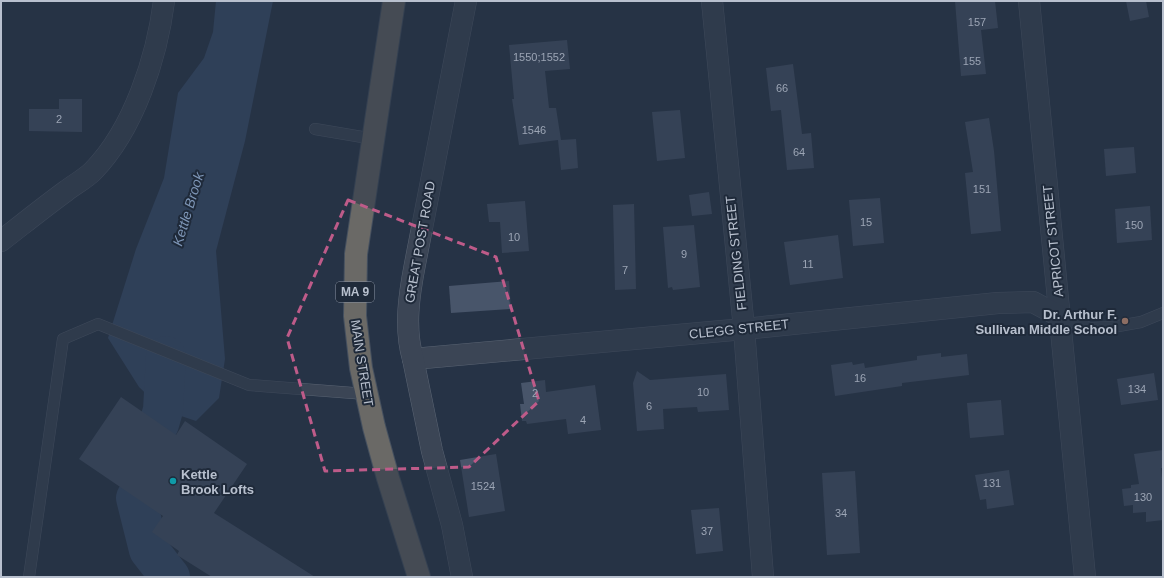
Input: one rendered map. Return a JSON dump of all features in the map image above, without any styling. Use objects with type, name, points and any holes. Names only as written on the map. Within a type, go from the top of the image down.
[{"type":"highway","name":"MAIN STREET","points":[[394,1],[356,254],[355,295],[357,342],[366,394],[388,478],[419,577]]},
{"type":"street","points":[[1,241],[93,171],[111,149],[125,125],[144,82],[158,40],[164,1]]},
{"type":"street","name":"GREAT POST ROAD","points":[[462,577],[452,525],[432,451],[409,346],[408,335],[410,291],[466,1]]},
{"type":"street","name":"FIELDING STREET","points":[[712,1],[744,329],[763,577]]},
{"type":"street","name":"APRICOT STREET","points":[[1029,1],[1061,317],[1085,577]]},
{"type":"street","name":"CLEGG STREET","points":[[413,359],[744,329],[998,302],[1033,302],[1061,317]]},
{"type":"lane","points":[[315,129],[374,139]]},
{"type":"lane","points":[[1061,317],[1090,328],[1113,327],[1141,322],[1163,314]]},
{"type":"lane","points":[[29,577],[63,339],[98,324],[249,385],[366,394]]},
{"type":"highlighted area","points":[[348,200],[496,257],[539,401],[469,467],[325,471],[287,338]]},
{"type":"water","points":[[216,1],[273,1],[245,141],[216,251],[225,359],[219,398],[196,421],[163,410],[139,387],[108,338],[136,249],[164,178],[178,93],[204,58],[213,32]]},
{"type":"building","points":[[955,1],[995,1],[998,28],[981,30],[986,74],[961,76]]},
{"type":"building","points":[[1126,1],[1146,1],[1149,17],[1130,21]]},
{"type":"building","points":[[567,40],[570,69],[545,71],[549,108],[556,108],[561,140],[576,139],[578,168],[561,170],[558,140],[519,145],[512,99],[514,99],[509,45]]},
{"type":"building","points":[[793,64],[802,134],[811,133],[814,168],[787,170],[781,110],[771,111],[766,68]]},
{"type":"building","points":[[59,99],[82,99],[82,132],[29,131],[29,109],[59,109]]},
{"type":"building","points":[[680,110],[685,158],[657,161],[652,112]]},
{"type":"building","points":[[989,118],[994,151],[1001,231],[971,234],[965,173],[973,172],[965,122]]},
{"type":"building","points":[[1134,147],[1136,173],[1106,176],[1104,149]]},
{"type":"building","points":[[709,192],[712,214],[692,216],[689,195]]},
{"type":"building","points":[[880,198],[884,243],[853,246],[849,200]]},
{"type":"building","points":[[525,201],[529,251],[502,253],[500,222],[489,222],[487,204]]},
{"type":"building","points":[[634,204],[636,289],[615,290],[613,205]]},
{"type":"building","points":[[1150,206],[1152,240],[1117,243],[1115,209]]},
{"type":"building","points":[[694,225],[700,287],[673,290],[672,287],[668,288],[663,227]]},
{"type":"building","points":[[838,235],[843,278],[790,285],[784,242]]},
{"type":"building","points":[[509,281],[511,309],[451,313],[449,286]]},
{"type":"building","points":[[941,353],[941,357],[967,354],[969,375],[902,383],[902,386],[835,396],[831,365],[852,362],[853,365],[864,363],[865,368],[917,360],[917,356]]},
{"type":"building","points":[[637,371],[650,380],[726,374],[729,410],[698,412],[697,407],[663,409],[664,429],[637,431],[633,383]]},
{"type":"building","points":[[1154,373],[1158,400],[1121,405],[1117,379]]},
{"type":"building","points":[[545,380],[546,392],[595,385],[601,430],[568,434],[566,419],[527,424],[526,421],[522,421],[520,404],[524,404],[521,383]]},
{"type":"building","name":"Kettle Brook Lofts","points":[[121,397],[176,435],[185,421],[247,464],[214,513],[315,577],[212,577],[177,555],[179,551],[152,532],[163,516],[79,459]]},
{"type":"building","points":[[1001,400],[1004,435],[970,438],[967,403]]},
{"type":"building","points":[[1163,450],[1163,468],[1161,468],[1163,488],[1163,520],[1146,522],[1146,512],[1133,513],[1133,505],[1124,506],[1122,489],[1131,488],[1131,485],[1139,484],[1134,454]]},
{"type":"building","points":[[496,454],[505,511],[469,517],[460,460]]},
{"type":"building","points":[[1009,470],[1014,505],[987,509],[986,499],[980,500],[975,475]]},
{"type":"building","points":[[855,471],[860,553],[827,555],[822,473]]},
{"type":"building","points":[[719,508],[723,551],[696,554],[691,510]]},
{"type":"waterway","name":"Kettle Brook","points":[[159,424],[163,410],[166,356]]},
{"type":"waterway","name":"Kettle Brook","points":[[136,498],[149,550],[170,577]]},
{"type":"place","name":"Dr. Arthur F. Sullivan Middle School","points":[[1125,321]]},
{"type":"place","name":"Kettle Brook Lofts","points":[[173,481]]}]
